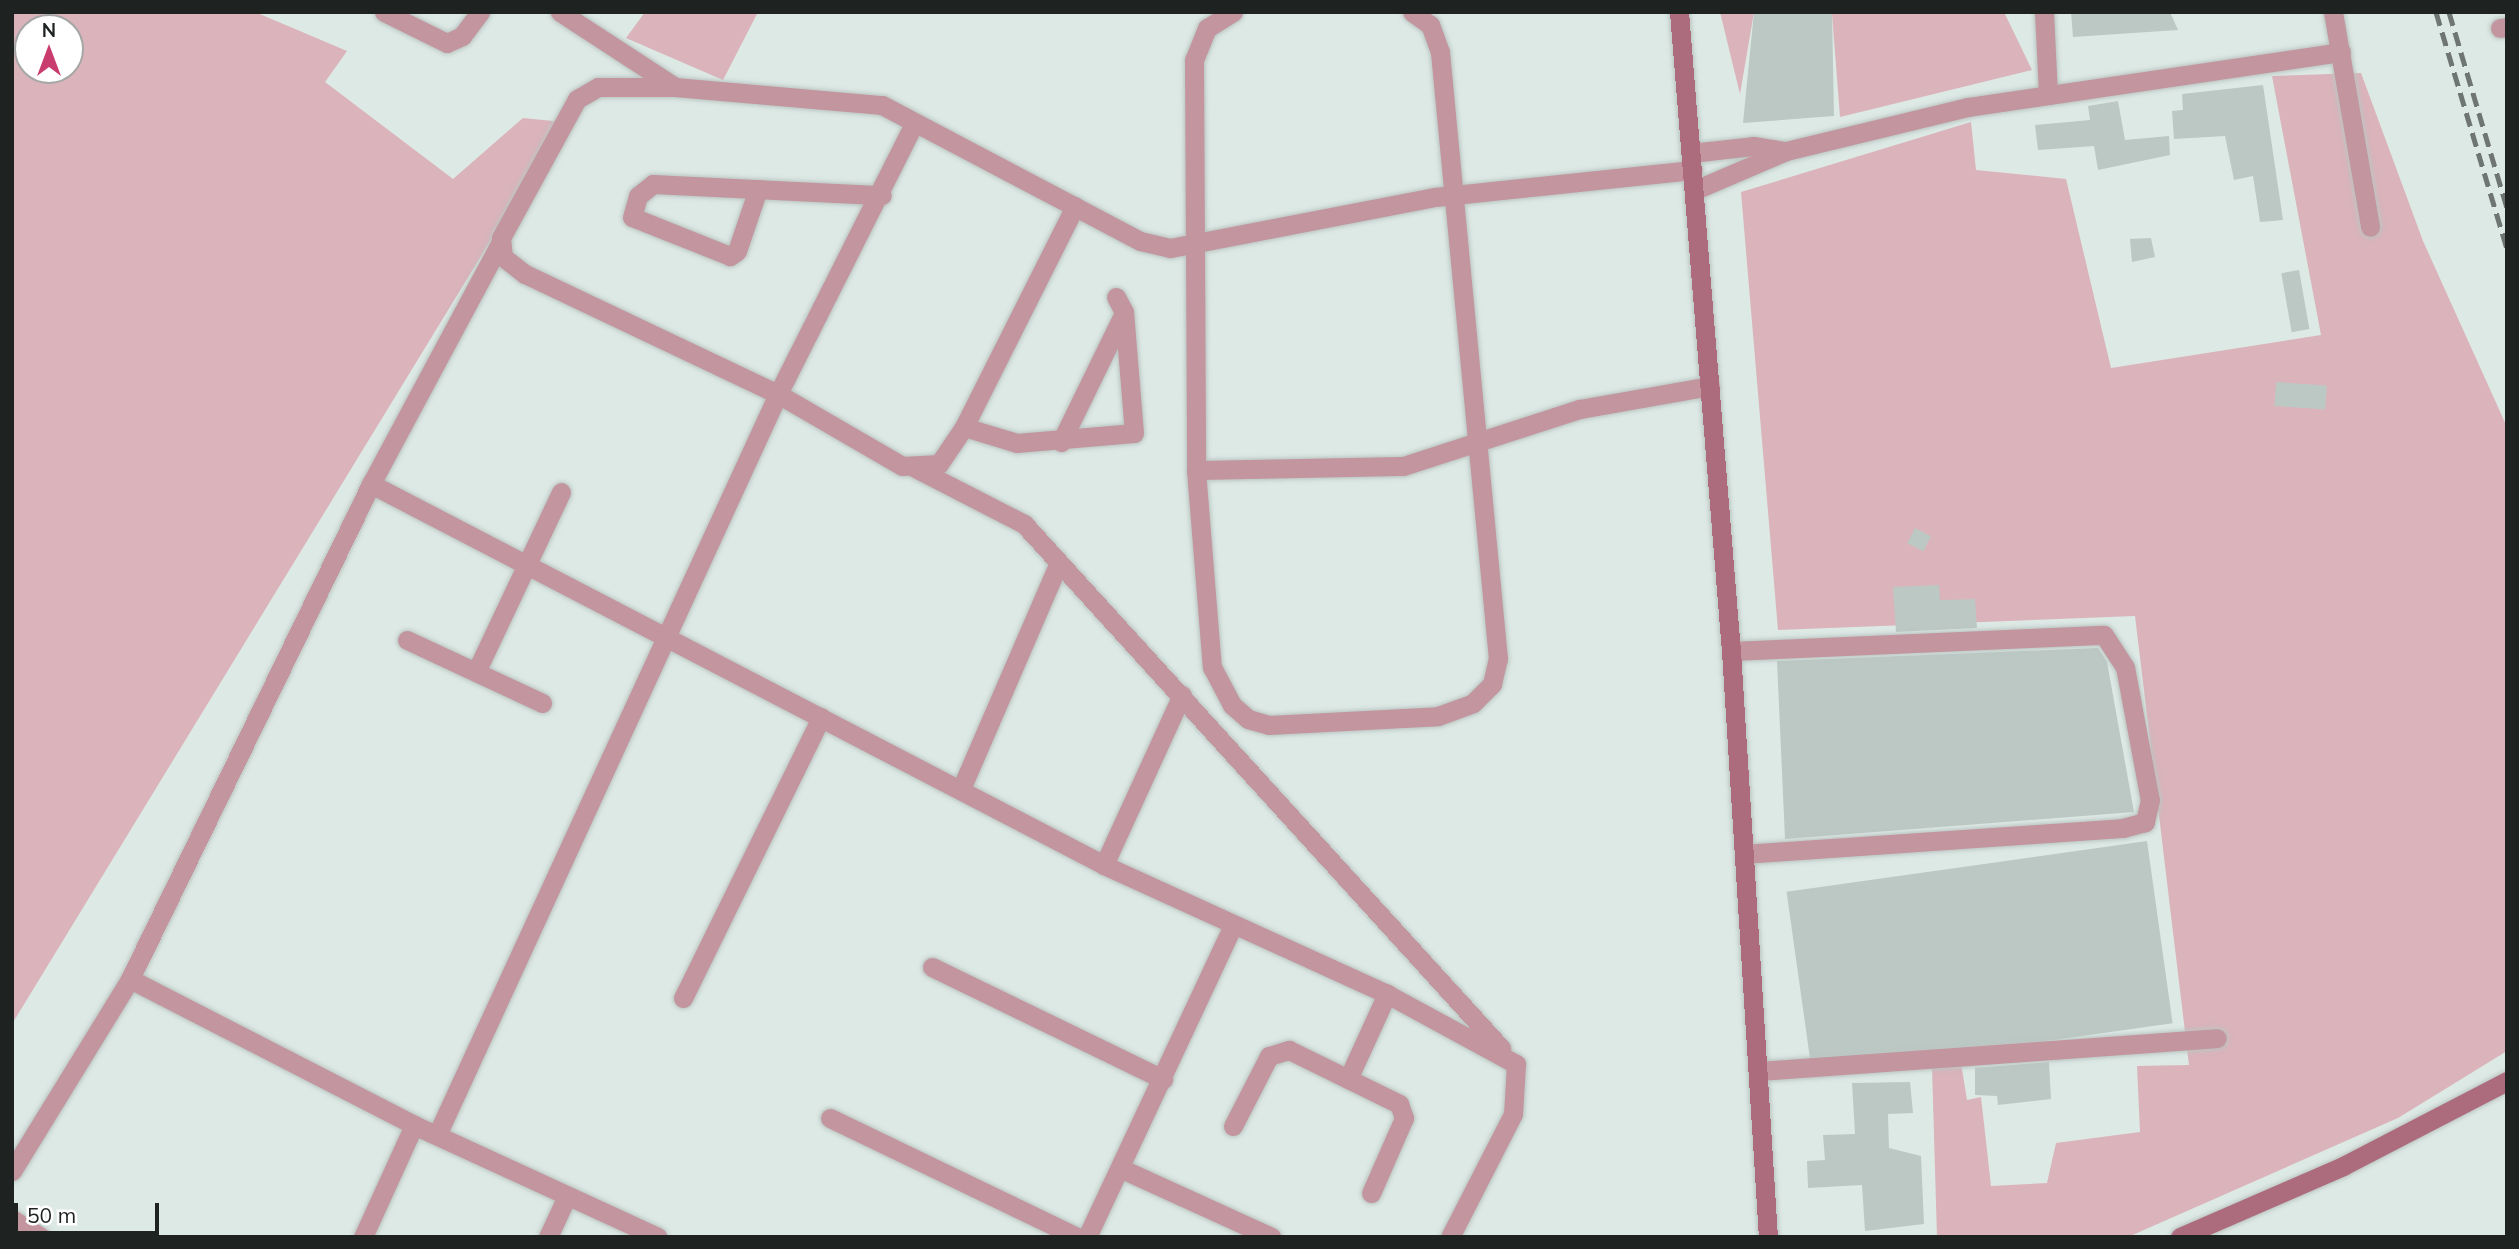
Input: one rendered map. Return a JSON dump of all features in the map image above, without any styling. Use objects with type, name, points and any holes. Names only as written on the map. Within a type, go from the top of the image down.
[{"type":"main road","points":[[1679,12],[1731,651],[1768,1237]]},
{"type":"main road","points":[[2180,1237],[2343,1166],[2507,1081]]},
{"type":"street","points":[[384,12],[447,43],[462,36],[480,12]]},
{"type":"street","points":[[560,12],[675,87]]},
{"type":"street","points":[[1233,12],[1208,28],[1194,60],[1200,247],[1196,470],[1209,646],[1232,705],[1269,725],[1438,716],[1473,703],[1497,673],[1439,43],[1412,12]]},
{"type":"street","points":[[2043,12],[2049,95]]},
{"type":"street","points":[[2333,12],[2370,227]]},
{"type":"street","points":[[1695,190],[1786,151],[2049,95],[2341,52]]},
{"type":"street","points":[[12,1171],[130,979],[371,484],[577,99],[598,87],[675,87],[882,105],[1140,241],[1200,247],[1453,195],[1692,161],[1753,146],[1786,151]]},
{"type":"street","points":[[437,1135],[778,394],[882,195],[914,124]]},
{"type":"street","points":[[758,189],[737,251],[730,256],[632,217],[638,196],[653,184],[758,189],[882,195]]},
{"type":"street","points":[[913,467],[939,464],[964,427],[1075,206]]},
{"type":"street","points":[[500,243],[503,257],[524,274],[778,394],[1024,524],[1058,565],[1182,695],[1516,1064],[1513,1114],[1450,1237]]},
{"type":"street","points":[[964,427],[1017,443],[1061,442],[1134,433],[1120,304],[1061,442]]},
{"type":"street","points":[[1196,470],[1375,468],[1477,445],[1580,409],[1710,386]]},
{"type":"street","points":[[371,484],[1104,865],[1387,994],[1516,1064]]},
{"type":"street","points":[[477,672],[561,492]]},
{"type":"street","points":[[961,789],[1058,565]]},
{"type":"street","points":[[1731,651],[2104,635],[2124,667],[2150,800],[2146,822],[2123,828],[1745,854]]},
{"type":"street","points":[[407,640],[542,703]]},
{"type":"street","points":[[1104,865],[1182,695]]},
{"type":"street","points":[[683,998],[821,717]]},
{"type":"street","points":[[1087,1237],[1122,1169],[1233,926]]},
{"type":"street","points":[[932,967],[1163,1079]]},
{"type":"street","points":[[130,979],[414,1125],[657,1237]]},
{"type":"street","points":[[1348,1079],[1387,994]]},
{"type":"street","points":[[1758,1072],[2217,1038]]},
{"type":"street","points":[[1233,1126],[1269,1056],[1280,1051],[1348,1079],[1404,1111],[1371,1193]]},
{"type":"street","points":[[830,1118],[1077,1237]]},
{"type":"street","points":[[363,1237],[414,1125]]},
{"type":"street","points":[[1122,1169],[1271,1237]]},
{"type":"street","points":[[548,1237],[567,1196]]},
{"type":"street","points":[[12,1219],[41,1237]]},
{"type":"shaded area","points":[[12,12],[255,12],[347,51],[325,82],[453,179],[523,118],[563,122],[12,1024]]},
{"type":"shaded area","points":[[645,12],[758,12],[723,80],[626,38]]},
{"type":"shaded area","points":[[1720,12],[1754,12],[1740,94]]},
{"type":"shaded area","points":[[1802,12],[2004,12],[2032,70],[1840,117],[1832,14]]},
{"type":"shaded area","points":[[2361,73],[2423,241],[2507,427],[2507,1051],[2398,1118],[2128,1237],[1937,1237],[1932,1068],[1960,1057],[1967,1100],[1981,1097],[1991,1186],[2047,1183],[2056,1143],[2140,1132],[2137,1066],[2189,1065],[2135,616],[1778,630],[1741,192],[1971,122],[1976,170],[2066,179],[2111,368],[2321,335],[2272,76]]},
{"type":"building","points":[[1754,12],[1832,14],[1834,116],[1743,123]]},
{"type":"building","points":[[2071,12],[2170,12],[2178,30],[2073,37]]},
{"type":"building","points":[[2263,85],[2283,220],[2260,222],[2253,176],[2234,180],[2225,136],[2174,139],[2172,111],[2183,110],[2182,94]]},
{"type":"building","points":[[2118,101],[2125,140],[2169,136],[2170,155],[2098,170],[2094,146],[2038,150],[2035,125],[2090,120],[2088,106]]},
{"type":"building","points":[[2151,238],[2155,257],[2132,262],[2130,239]]},
{"type":"building","points":[[2299,270],[2309,329],[2292,332],[2281,273]]},
{"type":"building","points":[[2276,382],[2327,386],[2325,409],[2274,406]]},
{"type":"building","points":[[1915,528],[1931,536],[1923,551],[1907,543]]},
{"type":"building","points":[[1939,585],[1940,600],[1975,599],[1977,628],[1896,632],[1893,587]]},
{"type":"building","points":[[2098,648],[2107,662],[2134,812],[1785,839],[1777,661]]},
{"type":"building","points":[[2147,841],[2173,1023],[1812,1074],[1787,892]]},
{"type":"building","points":[[2049,1062],[2051,1099],[1998,1105],[1997,1096],[1975,1095],[1975,1068]]},
{"type":"building","points":[[1910,1082],[1913,1113],[1888,1114],[1889,1148],[1921,1156],[1924,1224],[1865,1231],[1862,1185],[1808,1188],[1807,1161],[1825,1160],[1823,1135],[1855,1134],[1852,1083]]},
{"type":"railway","points":[[2436,12],[2507,249]]},
{"type":"railway","points":[[2449,12],[2507,208]]}]
